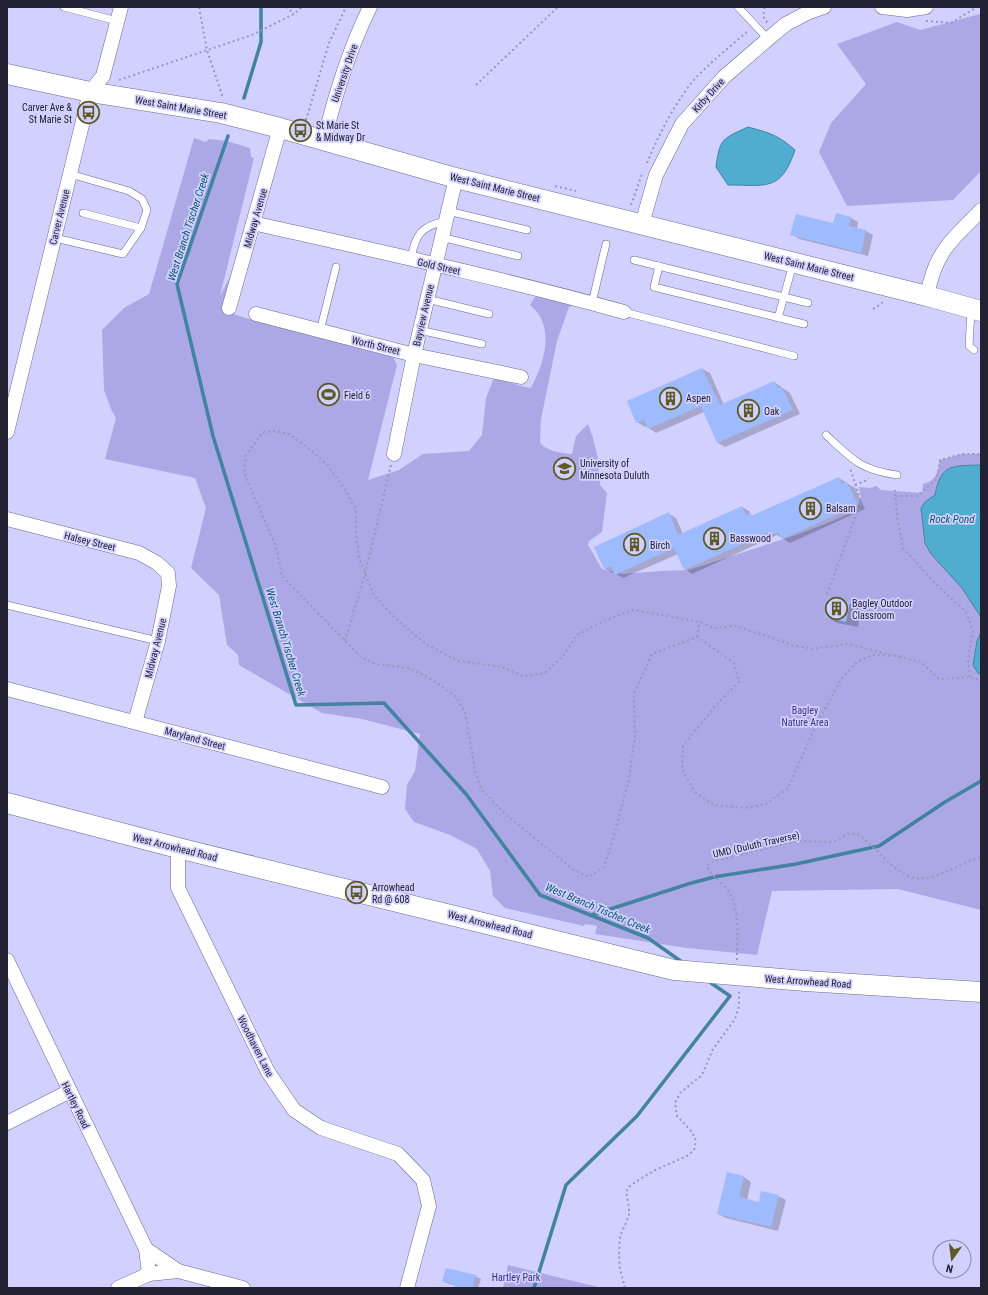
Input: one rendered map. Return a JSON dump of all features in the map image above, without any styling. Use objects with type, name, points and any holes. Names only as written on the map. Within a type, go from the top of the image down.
[{"type":"street","name":"Carver Avenue","points":[[7,432],[90,92],[103,76],[121,7]]},
{"type":"street","name":"University Drive","points":[[324,141],[347,61],[370,7]]},
{"type":"street","name":"Kirby Drive","points":[[642,224],[656,175],[682,124],[724,76],[786,24],[800,16],[824,7]]},
{"type":"street","points":[[882,7],[907,10],[926,7]]},
{"type":"street","name":"West Saint Marie Street","points":[[7,74],[90,92],[221,113],[280,128],[456,178],[976,309]]},
{"type":"street","name":"Midway Avenue","points":[[229,308],[280,128]]},
{"type":"street","name":"Bayview Avenue","points":[[394,454],[414,355],[456,178]]},
{"type":"street","points":[[927,296],[929,284],[944,251],[953,238],[981,210]]},
{"type":"street","name":"Gold Street","points":[[253,223],[435,264],[624,312]]},
{"type":"street","name":"Worth Street","points":[[256,314],[414,355],[521,377]]},
{"type":"street","name":"Halsey Street","points":[[7,519],[139,553],[157,563],[168,573]]},
{"type":"street","name":"Midway Avenue","points":[[135,722],[158,641],[169,586],[168,573]]},
{"type":"street","name":"Maryland Street","points":[[7,690],[382,787]]},
{"type":"street","name":"West Arrowhead Road","points":[[7,803],[178,848],[674,970],[805,982],[981,992]]},
{"type":"street","name":"Woodhaven Lane","points":[[178,848],[178,888],[268,1072],[294,1110],[321,1128],[398,1154],[423,1180],[429,1206],[407,1288]]},
{"type":"street","name":"Hartley Road","points":[[7,960],[146,1249],[149,1274],[178,1271]]},
{"type":"street","points":[[7,1123],[70,1091]]},
{"type":"street","name":"Hartley Road","points":[[146,1249],[178,1271],[243,1288]]},
{"type":"street","points":[[118,1288],[149,1274]]},
{"type":"lane","points":[[64,7],[117,21]]},
{"type":"lane","points":[[738,7],[768,39]]},
{"type":"lane","points":[[54,238],[124,254],[141,228],[147,210],[142,199],[129,191],[70,174]]},
{"type":"lane","points":[[82,213],[141,228]]},
{"type":"lane","points":[[411,259],[413,245],[417,237],[423,230],[447,216],[527,230]]},
{"type":"lane","points":[[442,237],[518,256]]},
{"type":"lane","points":[[592,303],[606,244]]},
{"type":"lane","points":[[634,260],[808,304]]},
{"type":"lane","points":[[778,318],[794,262]]},
{"type":"lane","points":[[660,266],[654,287],[804,324]]},
{"type":"lane","points":[[320,331],[336,267]]},
{"type":"lane","points":[[427,299],[489,314]]},
{"type":"lane","points":[[974,350],[969,346],[970,317],[976,309]]},
{"type":"lane","points":[[624,312],[794,356]]},
{"type":"lane","points":[[420,330],[482,344]]},
{"type":"lane","points":[[826,435],[854,461],[864,467],[883,473],[896,475]]},
{"type":"lane","points":[[7,604],[158,641]]},
{"type":"path","points":[[199,7],[207,50],[224,101]]},
{"type":"path","points":[[286,7],[294,14]]},
{"type":"path","points":[[118,81],[252,35],[271,27],[294,14],[302,7]]},
{"type":"path","points":[[305,124],[329,43],[346,7]]},
{"type":"path","points":[[476,86],[558,7]]},
{"type":"path","points":[[765,7],[763,16],[766,21]]},
{"type":"path","points":[[922,20],[951,23],[977,7]]},
{"type":"path","points":[[543,16],[546,19]]},
{"type":"path","points":[[522,36],[525,39]]},
{"type":"path","points":[[873,310],[882,303],[882,300]]},
{"type":"path","points":[[697,637],[652,654],[634,693],[635,737],[629,780],[604,867],[588,877],[573,869],[506,816],[481,789],[475,771],[465,712],[455,696],[431,679],[409,668],[376,664],[360,657],[282,576],[276,547],[244,473],[246,455],[263,432],[274,431],[289,434],[311,450],[328,466],[341,484],[356,510],[356,534],[359,558],[374,595],[395,618],[427,645],[459,661],[502,667],[522,676],[545,673],[564,654],[577,635],[608,619],[633,610],[700,622],[714,628],[736,626],[792,645],[813,649],[847,644],[921,662],[939,679],[970,677],[981,681]]},
{"type":"path","points":[[345,641],[366,574],[394,454]]},
{"type":"path","points":[[895,496],[917,496],[937,479],[940,460],[962,454],[981,454]]},
{"type":"path","points":[[827,594],[861,502],[850,468],[846,464]]},
{"type":"path","points":[[855,485],[866,481],[870,477]]},
{"type":"path","points":[[895,490],[898,522],[904,548],[935,583],[966,612],[973,631],[968,660],[970,677]]},
{"type":"path","points":[[697,637],[700,622]]},
{"type":"path","points":[[697,637],[734,663],[739,682],[715,706],[683,746],[682,769],[694,792],[714,805],[746,808],[766,804],[788,788],[818,721],[842,678],[856,662],[872,655],[900,656]]},
{"type":"path","name":"UMD (Duluth Traverse)","points":[[739,976],[737,924],[734,903],[730,892],[709,872],[707,866],[711,862],[787,843],[802,841],[835,841],[849,834],[861,836],[889,863],[903,874],[920,880],[936,876],[981,857]]},
{"type":"path","points":[[625,1287],[620,1269],[619,1255],[620,1236],[629,1216],[626,1192],[630,1186],[637,1181],[655,1170],[687,1156],[694,1150],[696,1141],[692,1132],[677,1116],[675,1103],[680,1092],[702,1075],[713,1049],[735,1019],[739,1006],[739,976]]},
{"type":"green space","points":[[980,14],[981,171],[953,200],[847,206],[819,152],[831,123],[866,84],[837,44],[897,22],[920,30]]},
{"type":"green space","name":"Bagley Nature Area","points":[[194,138],[206,142],[209,139],[227,141],[250,148],[251,157],[254,158],[220,296],[254,232],[233,314],[393,357],[397,365],[368,480],[399,470],[423,454],[469,451],[482,435],[486,398],[494,378],[531,388],[539,371],[546,342],[543,324],[536,311],[530,305],[535,297],[549,296],[577,305],[569,307],[557,341],[541,419],[540,442],[549,449],[572,454],[576,436],[588,424],[598,459],[600,485],[607,493],[602,532],[589,541],[588,545],[602,569],[623,574],[689,570],[796,535],[856,510],[861,498],[859,487],[871,488],[876,486],[881,490],[922,493],[923,484],[931,481],[936,475],[940,460],[962,454],[981,454],[981,910],[898,889],[772,891],[757,955],[687,948],[595,934],[597,926],[585,924],[584,926],[505,908],[493,896],[490,871],[477,849],[450,835],[414,822],[405,809],[407,785],[415,771],[420,734],[362,719],[322,713],[239,665],[238,655],[227,645],[219,595],[191,568],[206,508],[195,478],[105,459],[116,418],[104,390],[102,330],[124,308],[149,294]]},
{"type":"green space","name":"Hartley Park","points":[[508,1265],[602,1288],[503,1288]]},
{"type":"water","points":[[748,127],[773,135],[784,141],[795,150],[790,164],[778,180],[762,185],[728,185],[716,167],[719,150],[721,145],[728,137]]},
{"type":"water","name":"Rock Pond","points":[[981,465],[981,617],[962,588],[931,554],[925,543],[921,508],[925,502],[935,495],[941,477],[950,468],[956,466]]},
{"type":"water","points":[[981,632],[981,674],[978,673],[973,665],[977,641]]},
{"type":"building","points":[[836,213],[851,217],[849,226],[866,230],[861,253],[790,235],[796,214],[833,223]]},
{"type":"building","points":[[702,368],[720,405],[774,381],[778,388],[782,388],[793,410],[717,443],[701,406],[648,429],[644,420],[636,423],[627,401]]},
{"type":"building","points":[[839,477],[842,484],[847,482],[858,505],[782,539],[778,532],[773,534],[771,531],[684,570],[674,548],[615,575],[611,566],[604,569],[594,547],[669,512],[678,535],[742,506],[746,515],[750,513],[751,516]]},
{"type":"building","name":"Bagley Outdoor Classroom","points":[[828,597],[850,602],[846,622],[824,617]]},
{"type":"building","points":[[727,1172],[744,1176],[739,1197],[759,1202],[761,1191],[779,1195],[771,1227],[717,1214]]},
{"type":"building","points":[[446,1268],[476,1275],[472,1288],[454,1288],[455,1284],[442,1281]]},
{"type":"waterway","name":"West Branch Tischer Creek","points":[[244,98],[261,42],[261,7]]},
{"type":"waterway","name":"West Branch Tischer Creek","points":[[228,136],[177,284],[213,436],[296,705],[384,703],[466,794],[540,895],[648,938],[682,962]]},
{"type":"waterway","points":[[592,915],[714,877],[796,864],[879,846],[945,802],[981,781]]},
{"type":"waterway","name":"West Branch Tischer Creek","points":[[534,1288],[566,1185],[637,1116],[730,996],[711,983]]},
{"type":"place","name":"Carver Ave & St Marie St","points":[[88,113]]},
{"type":"place","name":"St Marie St & Midway Dr","points":[[301,131]]},
{"type":"place","name":"Field 6","points":[[328,395]]},
{"type":"place","name":"Aspen","points":[[671,398]]},
{"type":"place","name":"Oak","points":[[748,411]]},
{"type":"place","name":"University of Minnesota Duluth","points":[[565,469]]},
{"type":"place","name":"Balsam","points":[[810,508]]},
{"type":"place","name":"Basswood","points":[[715,538]]},
{"type":"place","name":"Birch","points":[[635,545]]},
{"type":"place","name":"Bagley Outdoor Classroom","points":[[837,609]]},
{"type":"place","name":"Arrowhead Rd @ 608","points":[[356,893]]}]
